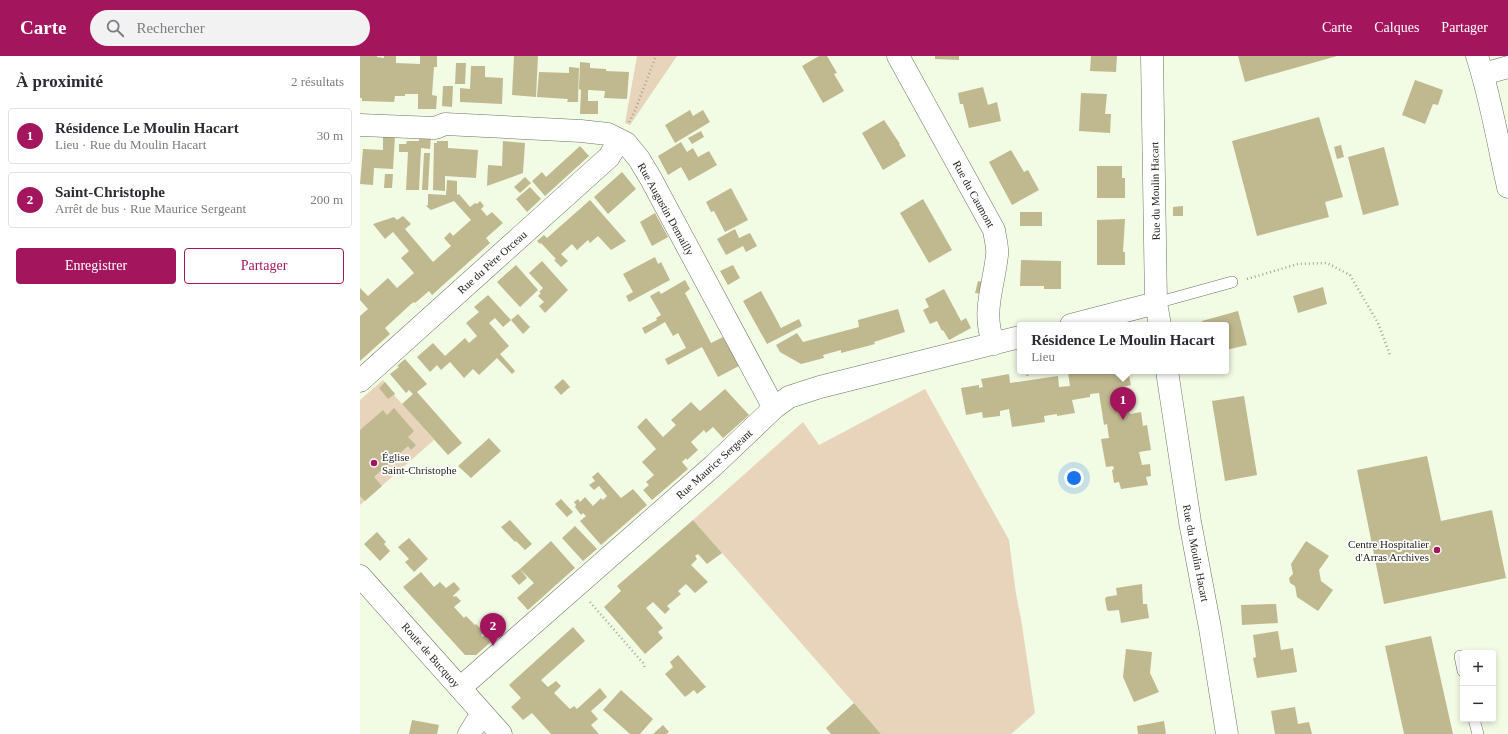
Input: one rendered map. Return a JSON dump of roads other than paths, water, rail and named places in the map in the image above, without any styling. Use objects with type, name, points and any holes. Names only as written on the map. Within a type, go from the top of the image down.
[{"type":"street","name":"Rue du Caumont","points":[[898,56],[994,230],[997,253],[988,311],[989,332],[994,344]]},
{"type":"street","name":"Rue du Moulin Hacart","points":[[1152,56],[1156,303],[1159,322]]},
{"type":"street","points":[[1508,67],[1480,65],[1508,187]]},
{"type":"street","name":"Rue Augustin Demailly","points":[[360,125],[435,128],[445,124],[581,131],[608,134],[626,143],[639,159],[651,179],[774,408]]},
{"type":"street","name":"Rue du Père Orceau","points":[[360,381],[609,157],[620,140]]},
{"type":"street","points":[[1083,322],[1156,303]]},
{"type":"street","name":"Rue Maurice Sergeant","points":[[460,688],[713,466],[774,408],[789,397],[820,387],[1017,339]]},
{"type":"street","name":"Rue du Moulin Hacart","points":[[1167,374],[1190,522],[1210,628],[1227,734]]},
{"type":"street","name":"Route de Bucquoy","points":[[360,576],[501,734]]},
{"type":"street","points":[[469,734],[482,713]]},
{"type":"lane","points":[[1156,303],[1232,282]]},
{"type":"lane","points":[[1475,722],[1478,734]]},
{"type":"place","name":"Résidence Le Moulin Hacart","points":[[1123,420]]},
{"type":"place","name":"Église Saint-Christophe","points":[[374,463]]},
{"type":"place","name":"Centre Hospitalier d'Arras Archives","points":[[1437,550]]},
{"type":"place","name":"Saint-Christophe","points":[[493,646]]}]
